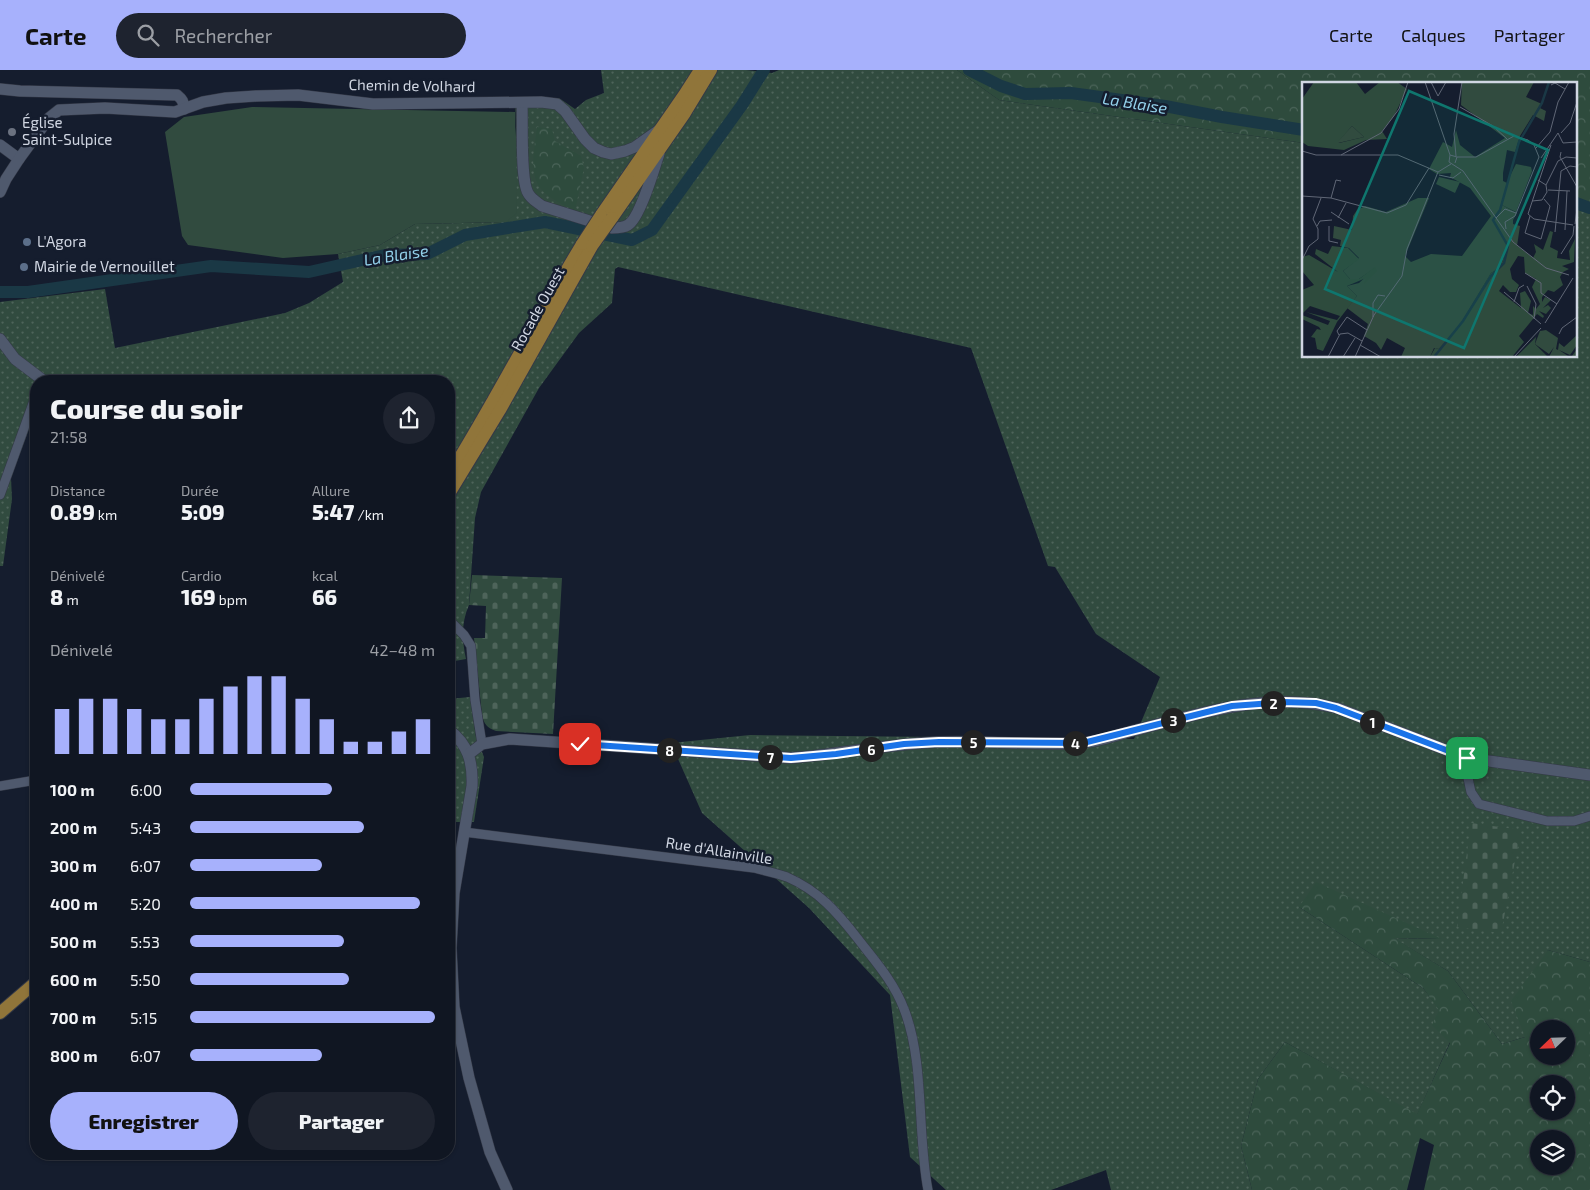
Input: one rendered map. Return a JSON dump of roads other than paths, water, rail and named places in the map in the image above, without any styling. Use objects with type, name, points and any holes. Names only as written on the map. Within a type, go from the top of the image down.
[{"type":"main road","points":[[662,128],[700,70]]},
{"type":"main road","points":[[662,145],[711,70]]},
{"type":"main road","name":"Rocade Ouest","points":[[455,465],[485,416],[554,290],[587,245],[662,128]]},
{"type":"main road","name":"Rocade Ouest","points":[[606,216],[662,145]]},
{"type":"main road","name":"Rocade Ouest","points":[[455,484],[500,410],[587,245]]},
{"type":"main road","points":[[0,1002],[30,976]]},
{"type":"main road","points":[[0,1013],[30,987]]},
{"type":"street","points":[[0,89],[177,95],[182,99],[184,108]]},
{"type":"street","name":"Chemin de Volhard","points":[[19,159],[49,118],[59,110],[105,108],[175,112],[203,102],[256,96],[298,95],[373,104],[541,102],[558,104],[594,148],[611,154],[635,147],[662,128]]},
{"type":"street","points":[[522,103],[524,179],[527,192],[533,200],[542,206],[612,228],[628,225],[633,220],[643,199],[662,145]]},
{"type":"street","points":[[0,145],[19,159],[6,178],[0,192]]},
{"type":"street","points":[[0,339],[15,359],[35,375]]},
{"type":"street","points":[[0,495],[30,412]]},
{"type":"street","points":[[455,626],[471,646],[475,700],[482,744]]},
{"type":"street","points":[[469,754],[482,744],[510,738],[791,758],[836,754],[904,744],[939,742],[1083,743],[1232,706],[1283,702],[1316,703],[1336,708],[1461,756],[1590,775]]},
{"type":"street","points":[[455,736],[465,745],[473,771],[455,887]]},
{"type":"street","points":[[1461,756],[1471,792],[1479,804],[1547,821],[1574,821],[1590,816]]},
{"type":"street","points":[[0,786],[30,781]]},
{"type":"street","name":"Rue d'Allainville","points":[[464,832],[754,868],[786,876],[814,892],[836,911],[891,982],[904,1008],[910,1025],[916,1061],[928,1190]]},
{"type":"street","points":[[455,1012],[468,1078],[490,1152],[507,1190]]},
{"type":"waterway","name":"La Blaise","points":[[0,292],[28,292],[211,266],[309,272],[385,255],[427,254],[465,235],[545,222],[632,240],[652,230],[742,105],[764,70]]},
{"type":"waterway","name":"La Blaise","points":[[969,70],[1001,86],[1025,94],[1071,93],[1165,106],[1302,130]]},
{"type":"waterway","name":"La Blaise","points":[[1578,204],[1590,208]]},
{"type":"place","name":"Église Saint-Sulpice","points":[[12,132]]},
{"type":"place","name":"L'Agora","points":[[27,242]]},
{"type":"place","name":"Mairie de Vernouillet","points":[[24,267]]}]
